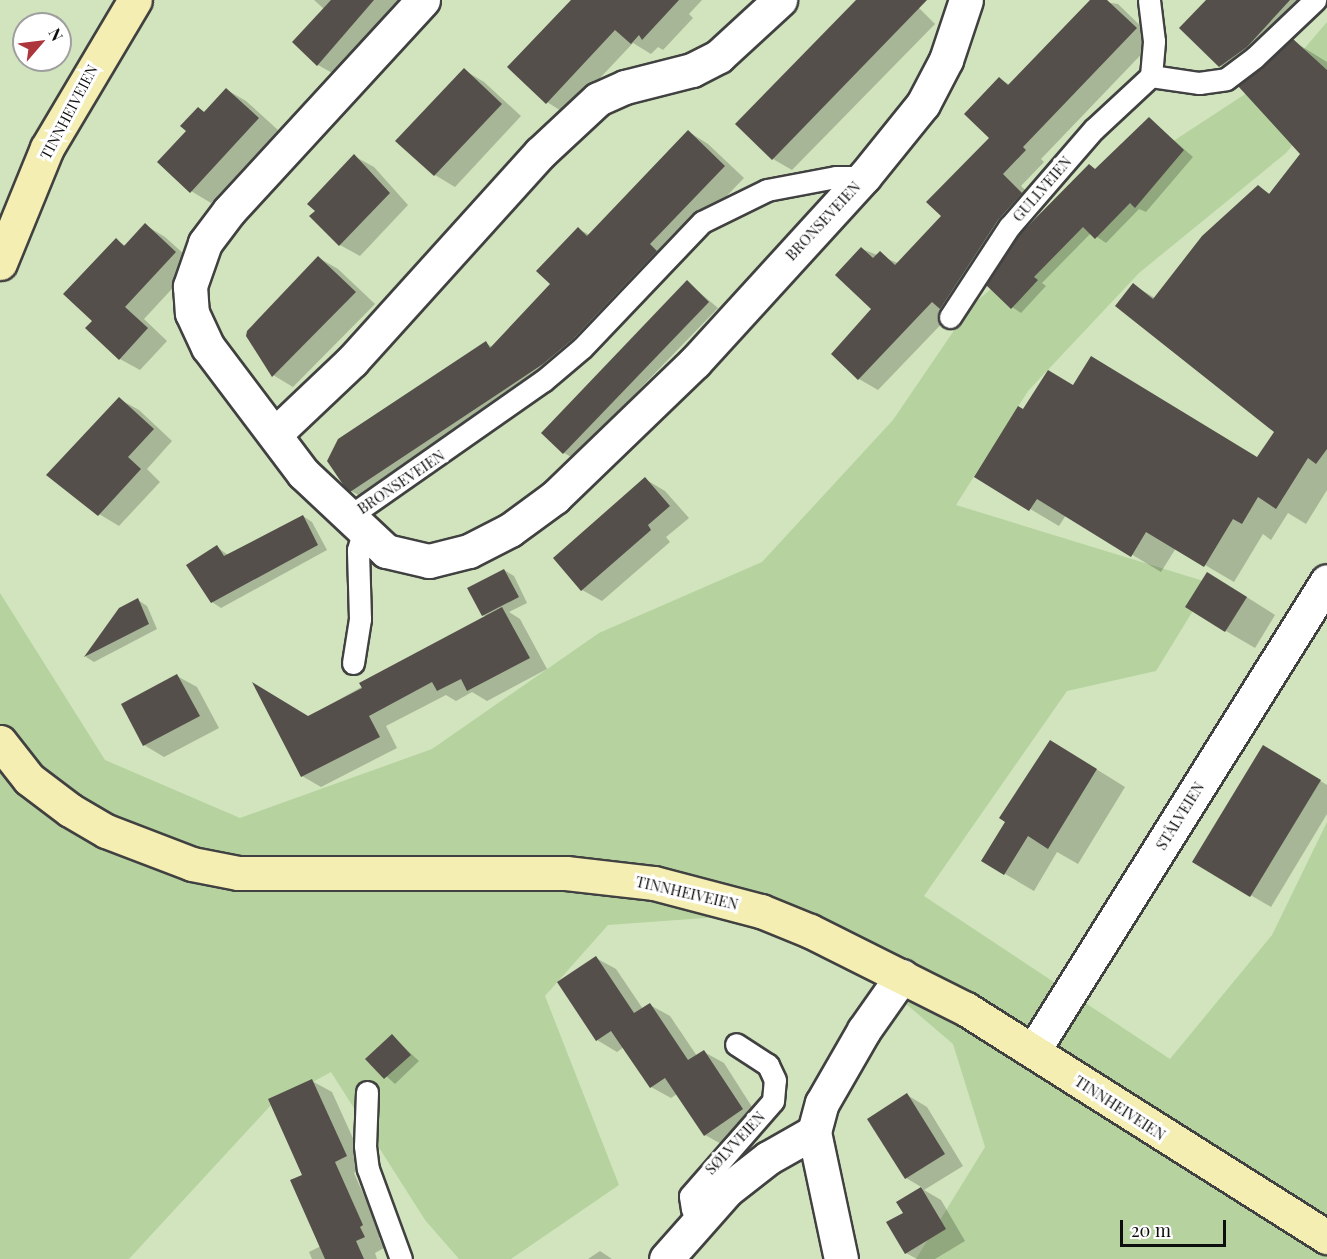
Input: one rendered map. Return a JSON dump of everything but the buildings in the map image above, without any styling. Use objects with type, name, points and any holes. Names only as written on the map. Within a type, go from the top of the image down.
[{"type":"street","name":"TINNHEIVEIEN","points":[[0,263],[47,148],[135,0]]},
{"type":"street","name":"BRONSEVEIEN","points":[[423,0],[229,211],[205,243],[190,286],[192,314],[208,347],[303,473],[355,526],[386,551],[429,561],[470,551],[510,530],[600,458],[695,362],[864,177]]},
{"type":"street","points":[[275,434],[352,361],[540,153],[598,99],[625,87],[692,70],[719,56],[780,0]]},
{"type":"street","points":[[864,177],[922,104],[946,60],[966,0]]},
{"type":"street","name":"STÅLVEIEN","points":[[1033,1051],[1327,581]]},
{"type":"street","name":"TINNHEIVEIEN","points":[[0,742],[29,779],[70,810],[106,831],[192,864],[238,873],[566,873],[654,883],[761,911],[902,976],[966,1009],[1115,1106],[1327,1237]]},
{"type":"street","points":[[841,1259],[814,1132],[822,1103],[864,1030],[902,976]]},
{"type":"street","name":"SØLVVEIEN","points":[[666,1259],[727,1190],[768,1158],[814,1132]]},
{"type":"lane","points":[[1149,0],[1154,41],[1151,76],[1198,83],[1226,79],[1255,57],[1315,0]]},
{"type":"lane","name":"GULLVEIEN","points":[[950,317],[1010,227],[1094,129],[1151,76]]},
{"type":"lane","name":"BRONSEVEIEN","points":[[355,526],[551,375],[582,348],[702,222],[767,190],[836,177],[864,177]]},
{"type":"lane","points":[[353,663],[360,619],[355,526]]},
{"type":"lane","name":"SØLVVEIEN","points":[[701,1219],[692,1209],[690,1196],[773,1101],[775,1080],[768,1065],[736,1044]]},
{"type":"lane","points":[[367,1092],[364,1146],[368,1169],[401,1259]]},
{"type":"green space","points":[[0,0],[1327,0],[1327,1259],[0,1259]]},
{"type":"green space","points":[[1327,22],[1327,104],[1286,153],[1139,273],[1028,391],[956,505],[1210,583],[1156,671],[1067,691],[924,896],[1170,1059],[1272,935],[1327,822],[1327,1259],[916,1259],[985,1147],[953,1044],[871,974],[747,915],[608,925],[545,996],[619,1185],[511,1259],[459,1259],[425,1220],[331,1072],[271,1105],[129,1259],[0,1259],[0,593],[105,760],[240,818],[432,749],[599,633],[762,562],[893,420],[970,307],[1126,172],[1291,64]]}]
